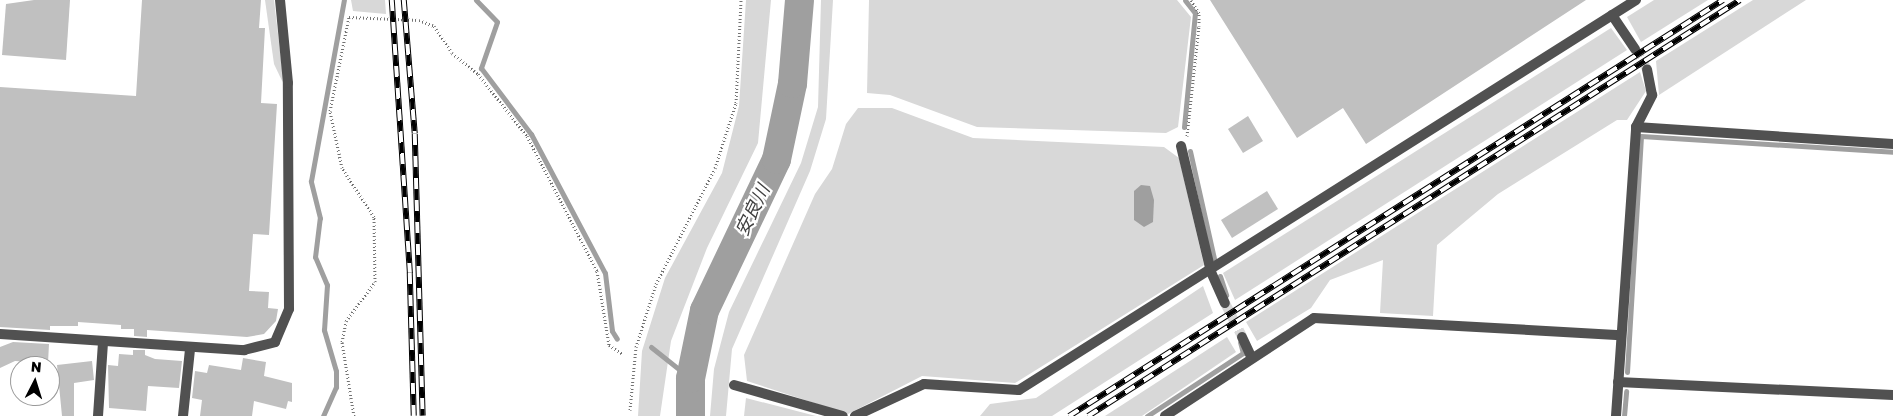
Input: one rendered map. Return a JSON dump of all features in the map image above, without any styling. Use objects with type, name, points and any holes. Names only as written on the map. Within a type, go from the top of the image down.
[{"type":"street","points":[[0,334],[190,349],[264,348],[285,326],[289,308],[288,83],[280,0]]},
{"type":"street","points":[[855,416],[924,384],[1019,390],[1211,272],[1636,0]]},
{"type":"street","points":[[1612,15],[1635,49]]},
{"type":"street","points":[[1616,416],[1636,127],[1652,95],[1647,69]]},
{"type":"street","points":[[1636,127],[1893,144]]},
{"type":"street","points":[[1182,146],[1211,272],[1225,303]]},
{"type":"street","points":[[1165,416],[1314,318],[1621,335]]},
{"type":"street","points":[[1242,337],[1252,358]]},
{"type":"street","points":[[98,416],[103,342]]},
{"type":"street","points":[[183,416],[190,349]]},
{"type":"street","points":[[1618,382],[1893,395]]},
{"type":"street","points":[[734,385],[843,416]]},
{"type":"path","points":[[630,410],[636,347],[656,284],[715,168],[736,103],[741,0]]},
{"type":"path","points":[[1182,146],[1189,131],[1197,68],[1199,12],[1191,0]]},
{"type":"path","points":[[354,416],[342,342],[346,321],[375,282],[374,217],[342,168],[330,111],[349,17],[419,20],[434,26],[452,53],[478,74],[527,136],[589,254],[597,272],[609,346],[622,354]]},
{"type":"shaded area","points":[[265,0],[274,0],[284,85],[274,64]]},
{"type":"shaded area","points":[[351,0],[385,0],[386,14],[353,11]]},
{"type":"shaded area","points":[[746,0],[771,0],[758,143],[707,248],[671,341],[660,416],[638,416],[642,351],[665,278],[722,173],[739,106]]},
{"type":"shaded area","points":[[821,0],[833,0],[826,119],[810,171],[732,349],[726,416],[710,416],[714,369],[729,312],[801,163],[818,107]]},
{"type":"shaded area","points":[[869,0],[1177,0],[1191,17],[1178,127],[1166,133],[977,127],[890,95],[867,93]]},
{"type":"shaded area","points":[[1654,0],[1708,0],[1641,42],[1627,17]]},
{"type":"shaded area","points":[[1753,0],[1806,0],[1659,95],[1656,61]]},
{"type":"shaded area","points":[[1611,28],[1627,50],[1235,300],[1223,273]]},
{"type":"shaded area","points":[[1640,72],[1646,91],[1627,120],[1617,120],[1498,194],[1437,245],[1433,316],[1380,313],[1383,260],[1330,280],[1311,308],[1257,341],[1246,322]]},
{"type":"shaded area","points":[[858,108],[892,108],[973,138],[1164,147],[1179,158],[1204,265],[1015,383],[922,376],[848,414],[747,381],[744,355],[815,194],[832,169],[846,124]]},
{"type":"shaded area","points":[[1141,185],[1150,186],[1154,200],[1153,222],[1144,227],[1134,220],[1134,191]]},
{"type":"shaded area","points":[[1203,286],[1213,313],[1052,416],[980,416],[990,404],[1036,398]]},
{"type":"shaded area","points":[[1227,337],[1236,352],[1142,416],[1105,416]]},
{"type":"shaded area","points":[[746,398],[816,416],[744,416]]},
{"type":"building","points":[[34,0],[70,0],[66,60],[2,55],[6,4]]},
{"type":"building","points":[[142,0],[261,0],[259,28],[265,28],[261,103],[277,104],[269,235],[253,234],[249,291],[269,292],[268,308],[278,309],[276,321],[264,334],[247,337],[147,330],[147,337],[134,336],[134,329],[121,329],[121,325],[78,322],[78,326],[50,326],[50,330],[0,327],[0,87],[136,96]]},
{"type":"building","points":[[1210,0],[1586,0],[1366,144],[1343,108],[1297,138]]},
{"type":"building","points":[[1248,116],[1263,141],[1243,153],[1228,129]]},
{"type":"building","points":[[1267,191],[1278,209],[1232,238],[1221,220]]},
{"type":"building","points":[[13,342],[49,344],[48,356],[10,356],[10,363],[0,368],[0,347]]},
{"type":"building","points":[[133,350],[145,350],[145,355],[155,359],[182,361],[179,388],[148,386],[146,411],[109,408],[108,365],[118,366],[119,354],[133,355]]},
{"type":"building","points":[[243,358],[266,362],[264,376],[292,383],[292,402],[288,401],[286,409],[254,401],[252,416],[200,416],[202,400],[192,398],[195,371],[207,373],[209,365],[241,370]]},
{"type":"building","points":[[92,361],[94,380],[74,383],[74,416],[62,416],[60,365]]},
{"type":"waterway","points":[[323,416],[336,387],[336,371],[324,330],[327,285],[315,257],[320,218],[311,181],[344,0]]},
{"type":"waterway","points":[[476,0],[497,22],[481,68],[531,134],[605,273],[612,331],[617,339]]},
{"type":"waterway","name":"安良川","points":[[690,416],[690,378],[704,310],[776,159],[792,83],[799,0]]},
{"type":"waterway","points":[[1184,127],[1195,13],[1185,0]]},
{"type":"waterway","points":[[1627,372],[1641,136],[1893,152]]},
{"type":"waterway","points":[[1190,151],[1214,258]]},
{"type":"waterway","points":[[1220,276],[1226,295]]},
{"type":"waterway","points":[[1147,416],[1243,353],[1240,342]]},
{"type":"waterway","points":[[651,347],[690,378]]},
{"type":"waterway","points":[[1624,416],[1626,391]]},
{"type":"tunnel","points":[[1635,49],[1647,69]]},
{"type":"tunnel","points":[[1225,303],[1242,337]]},
{"type":"railway","points":[[392,0],[410,273],[414,416]]},
{"type":"railway","points":[[404,0],[415,134],[423,416]]},
{"type":"railway","points":[[1069,416],[1723,0]]},
{"type":"railway","points":[[1088,416],[1740,0]]}]
